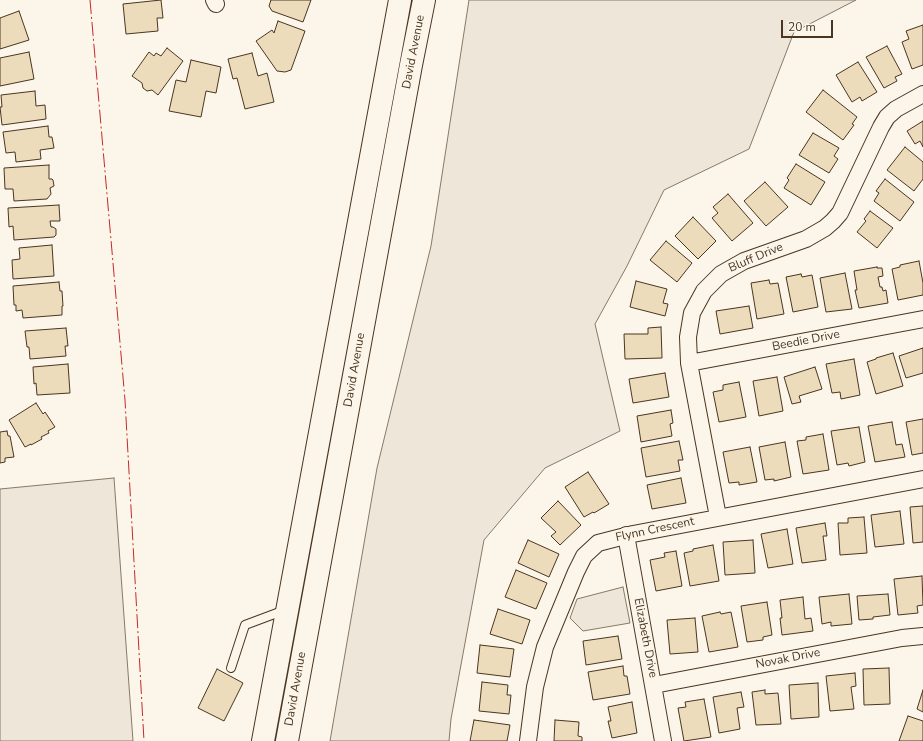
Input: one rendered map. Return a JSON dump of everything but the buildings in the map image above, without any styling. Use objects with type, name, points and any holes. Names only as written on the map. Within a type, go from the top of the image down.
[{"type":"main road","name":"David Avenue","points":[[263,741],[400,0]]},
{"type":"main road","name":"David Avenue","points":[[286,741],[424,0]]},
{"type":"street","name":"Bluff Drive","points":[[718,517],[689,363],[688,337],[692,313],[704,291],[721,274],[738,264],[806,239],[825,228],[833,221],[840,213],[887,117],[896,109],[923,94]]},
{"type":"street","name":"Beedie Drive","points":[[689,363],[923,319]]},
{"type":"street","name":"Flynn Crescent","points":[[528,741],[535,687],[546,648],[576,572],[584,556],[598,543],[626,535],[923,479]]},
{"type":"street","name":"Elizabeth Drive","points":[[626,535],[664,741]]},
{"type":"street","name":"Novak Drive","points":[[654,685],[894,639],[923,636]]},
{"type":"lane","points":[[231,668],[245,625],[288,609]]},
{"type":"shaded area","points":[[469,0],[856,0],[794,32],[749,149],[664,190],[627,266],[595,324],[620,431],[545,468],[484,540],[451,719],[449,741],[330,741],[377,468],[431,246]]},
{"type":"shaded area","points":[[114,478],[133,741],[0,741],[0,489]]},
{"type":"shaded area","points":[[623,587],[630,623],[583,631],[570,618],[577,599]]},
{"type":"power","points":[[90,0],[125,400],[144,741]]}]
